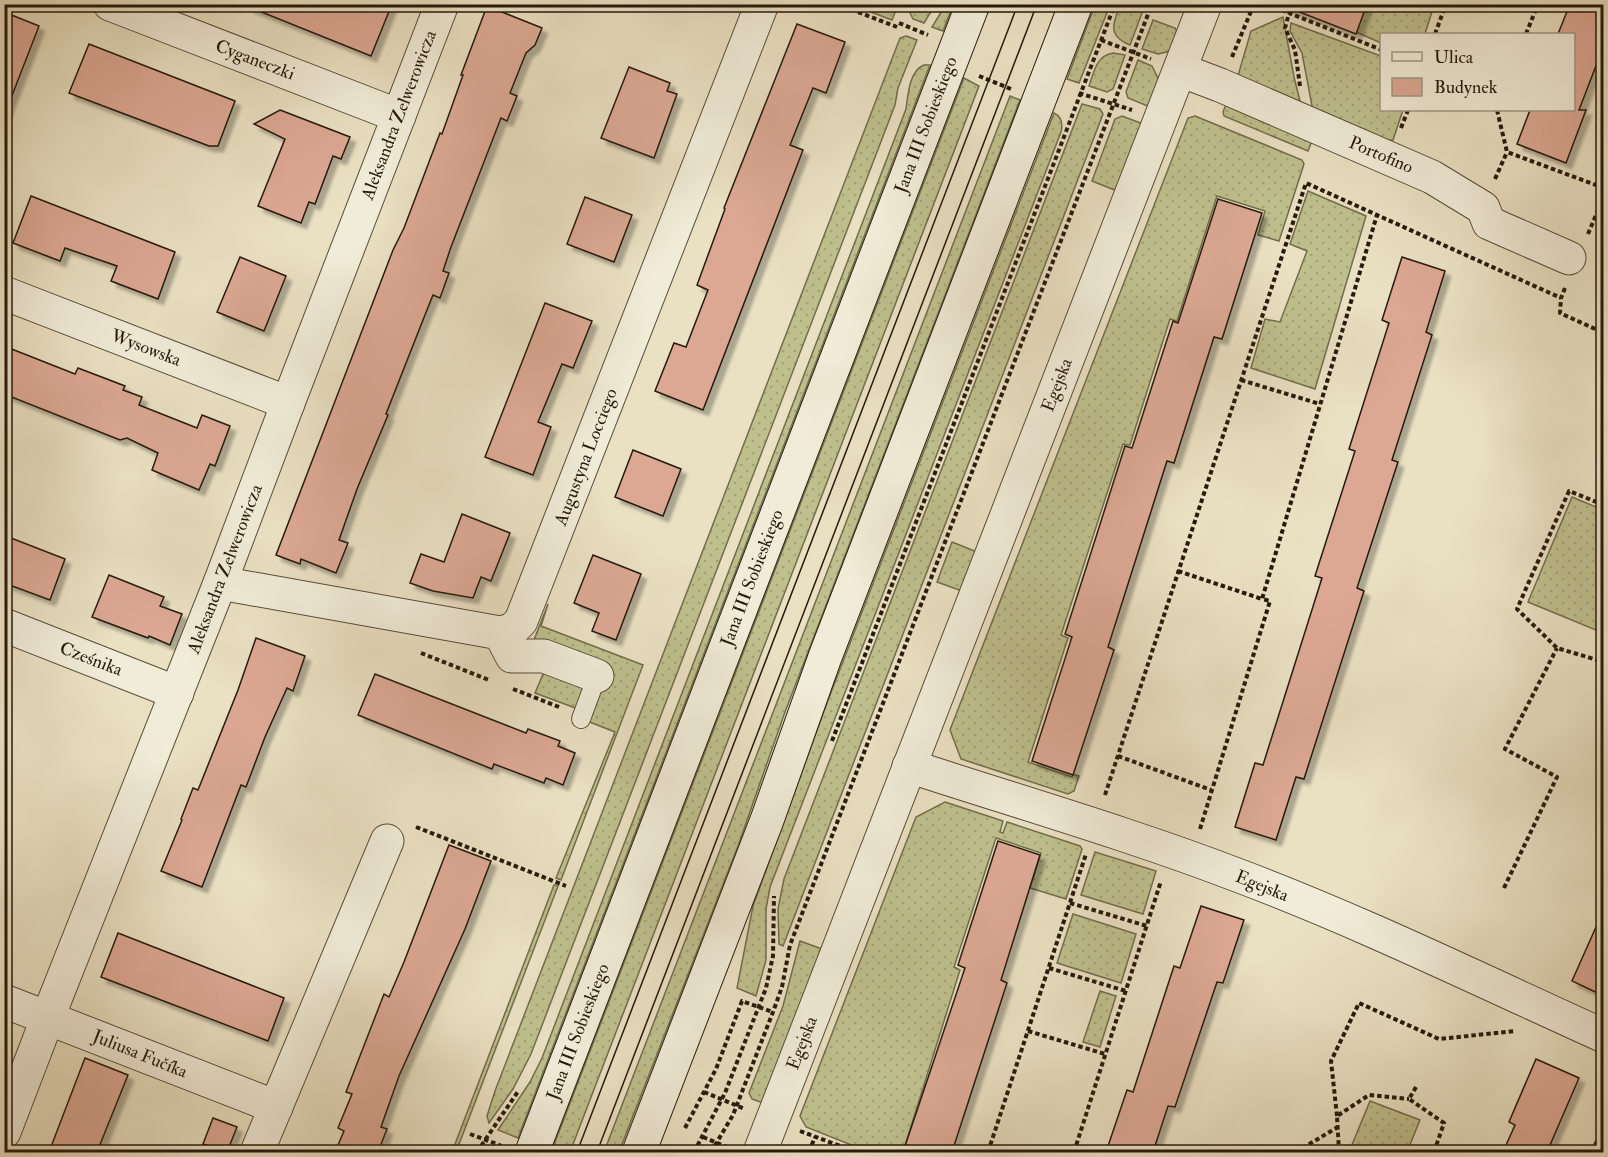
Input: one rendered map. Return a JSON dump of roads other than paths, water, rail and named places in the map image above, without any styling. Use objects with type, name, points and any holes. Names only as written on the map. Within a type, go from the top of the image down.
[{"type":"street","name":"Cyganeczki","points":[[110,4],[399,116]]},
{"type":"street","name":"Aleksandra Zelwerowicza","points":[[4,1132],[220,583],[442,4]]},
{"type":"street","name":"Augustyna Locciego","points":[[500,633],[512,630],[521,621],[529,605],[762,4]]},
{"type":"street","name":"Jana III Sobieskiego","points":[[519,1150],[973,4]]},
{"type":"street","points":[[639,1152],[1076,4]]},
{"type":"street","name":"Egejska","points":[[746,1151],[909,766],[1204,4]]},
{"type":"street","name":"Portofino","points":[[1180,70],[1221,85],[1432,177],[1483,208],[1490,223],[1575,259]]},
{"type":"street","name":"Wysowska","points":[[4,293],[288,403]]},
{"type":"street","points":[[220,583],[500,633],[512,657],[544,656],[597,676]]},
{"type":"street","name":"Cześnika","points":[[8,637],[177,693]]},
{"type":"street","name":"Egejska","points":[[909,766],[1236,875],[1369,929],[1604,1036]]},
{"type":"street","points":[[257,1152],[387,841]]},
{"type":"street","name":"Juliusa Fučíka","points":[[4,1001],[276,1107]]},
{"type":"lane","points":[[582,718],[597,676]]},
{"type":"tram line","points":[[577,1152],[1018,4]]},
{"type":"tram line","points":[[597,1152],[1037,4]]}]
